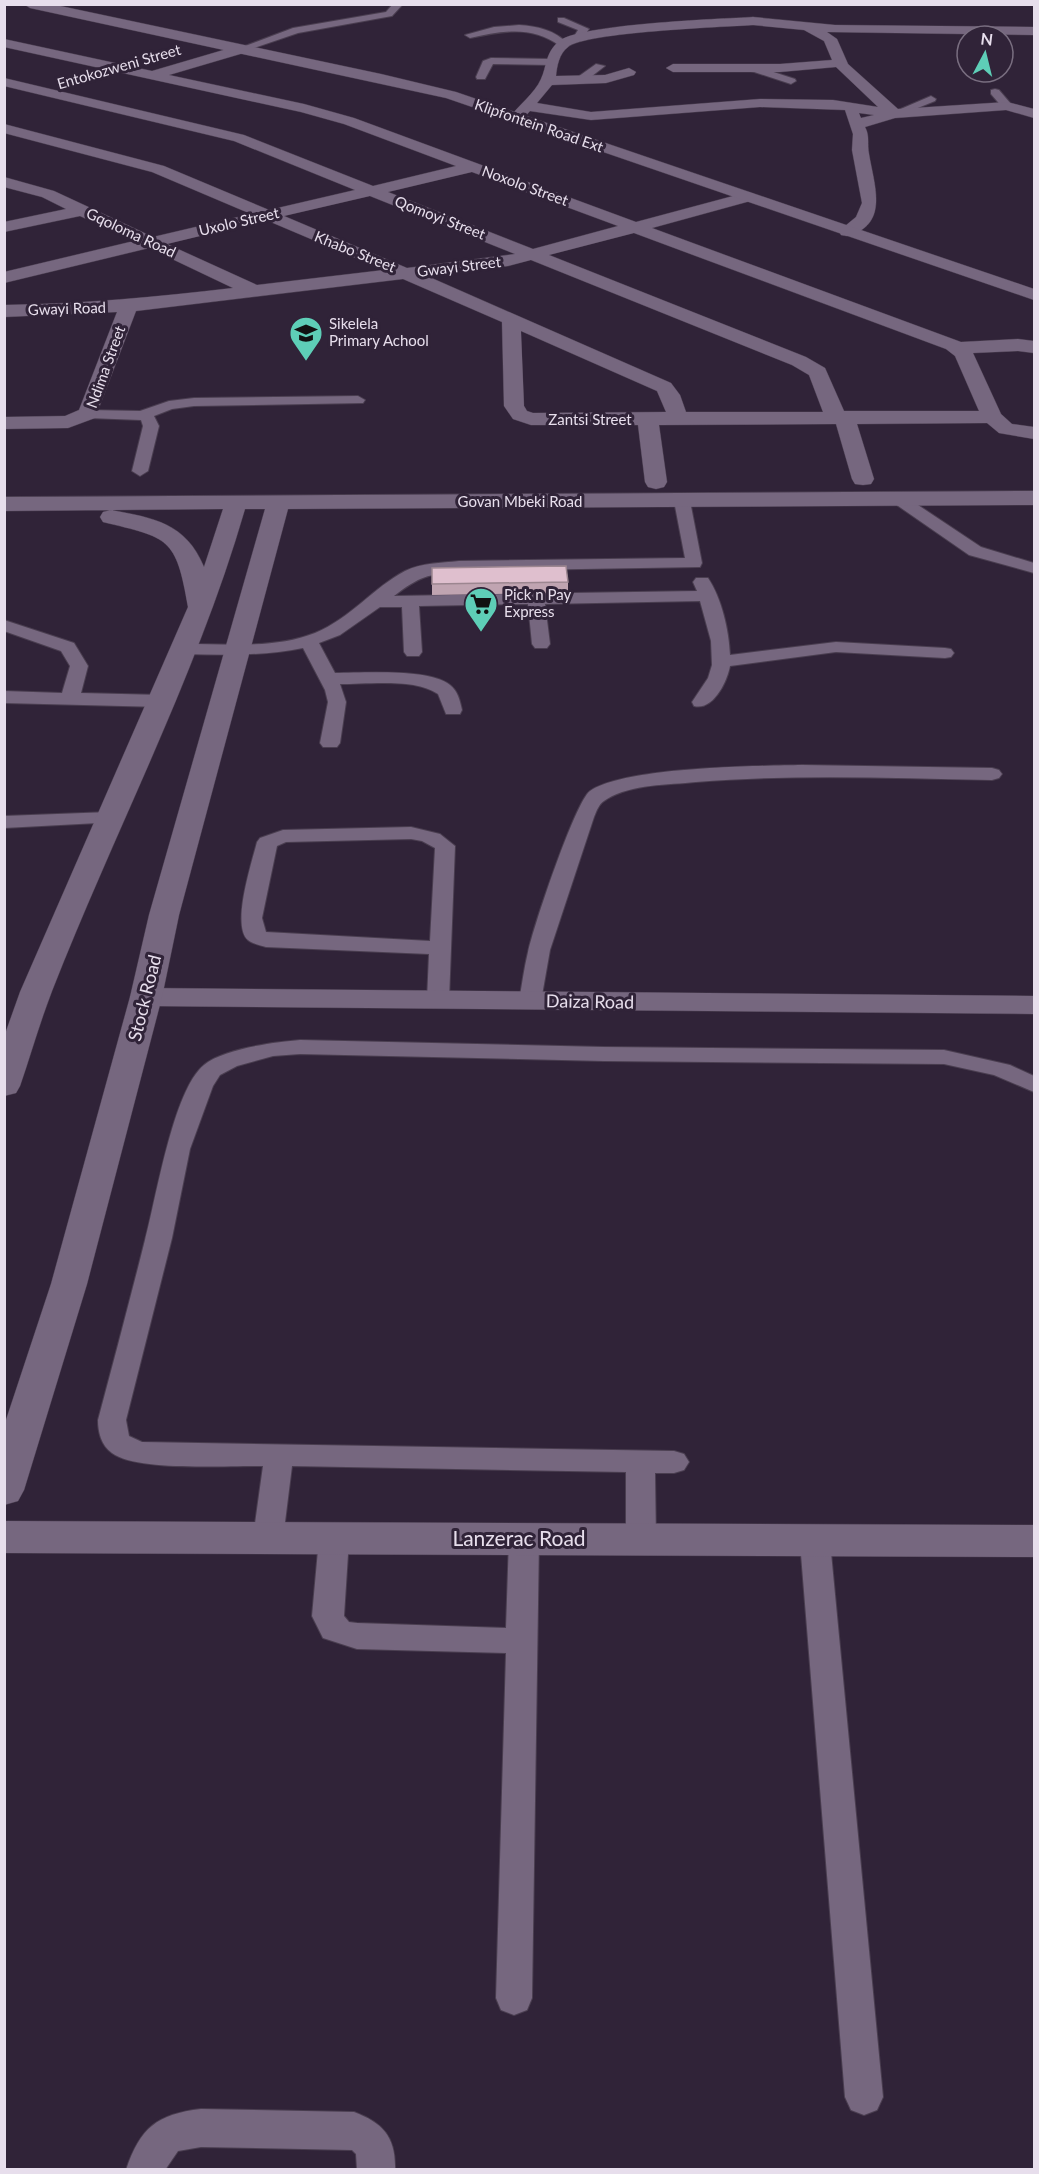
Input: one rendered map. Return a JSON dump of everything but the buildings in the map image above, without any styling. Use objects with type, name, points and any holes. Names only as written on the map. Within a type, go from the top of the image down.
[{"type":"street","name":"Klipfontein Road Ext","points":[[30,4],[417,86],[1035,295]]},
{"type":"street","points":[[516,118],[548,81],[551,62],[563,44],[617,24],[657,28],[722,16],[809,28],[1035,31]]},
{"type":"street","points":[[551,62],[617,24]]},
{"type":"street","points":[[657,28],[668,34],[690,40]]},
{"type":"street","points":[[809,28],[830,39],[840,63],[885,103],[894,114]]},
{"type":"street","name":"Noxolo Street","points":[[4,42],[331,115],[959,348]]},
{"type":"street","name":"Entokozweni Street","points":[[127,82],[242,49]]},
{"type":"street","points":[[677,61],[752,68],[840,63]]},
{"type":"street","points":[[548,81],[606,80],[629,72]]},
{"type":"street","name":"Qomoyi Street","points":[[4,82],[239,138],[535,255],[812,368],[818,372],[840,418]]},
{"type":"street","points":[[847,231],[863,220],[870,203],[860,150],[861,134],[851,112],[861,99],[865,87]]},
{"type":"street","name":"Entokozweni Street","points":[[38,108],[105,89]]},
{"type":"street","points":[[527,106],[591,116],[751,103],[833,104],[894,114],[1035,108]]},
{"type":"street","points":[[1012,108],[1035,114]]},
{"type":"street","points":[[858,124],[894,114]]},
{"type":"street","name":"Khabo Street","points":[[8,120],[135,161],[405,273],[664,387],[670,395],[678,419]]},
{"type":"street","name":"Uxolo Street","points":[[4,278],[473,167]]},
{"type":"street","name":"Gqoloma Road","points":[[4,182],[48,194],[254,291]]},
{"type":"street","name":"Gwayi Street","points":[[129,306],[508,261],[748,197]]},
{"type":"street","points":[[4,227],[83,210]]},
{"type":"street","name":"Gwayi Road","points":[[4,311],[83,310],[129,306]]},
{"type":"street","name":"Ndima Street","points":[[4,423],[68,422],[88,414],[129,306]]},
{"type":"street","name":"Zantsi Street","points":[[511,321],[514,406],[520,415],[542,420],[992,417],[1006,429],[1035,433]]},
{"type":"street","points":[[992,417],[959,348],[1018,345],[1035,347]]},
{"type":"street","points":[[840,418],[863,479]]},
{"type":"street","name":"Zantsi Street","points":[[648,420],[656,482]]},
{"type":"street","name":"Govan Mbeki Road","points":[[6,504],[1035,498]]},
{"type":"street","points":[[4,1086],[36,992],[184,649],[236,503]]},
{"type":"street","points":[[6,504],[119,518],[153,526],[168,533],[180,542],[192,561],[200,608]]},
{"type":"street","name":"Stock Road","points":[[4,1490],[69,1284],[146,997],[164,915],[236,648],[278,504]]},
{"type":"street","name":"Daiza Road","points":[[146,997],[1035,1005]]},
{"type":"street","name":"Lanzerac Road","points":[[4,1537],[1035,1542]]},
{"type":"lane","points":[[242,49],[304,28],[388,14],[399,4]]},
{"type":"lane","points":[[561,20],[584,29],[578,38]]},
{"type":"lane","points":[[470,36],[498,29],[519,28],[551,34],[563,44]]},
{"type":"lane","points":[[482,77],[487,63],[491,61],[551,62]]},
{"type":"lane","points":[[579,81],[600,66]]},
{"type":"lane","points":[[752,68],[790,81]]},
{"type":"lane","points":[[995,92],[1012,108]]},
{"type":"lane","points":[[894,114],[931,99]]},
{"type":"lane","points":[[88,414],[142,415],[169,405],[194,402],[358,400]]},
{"type":"lane","points":[[140,471],[151,426],[150,421],[142,415]]},
{"type":"lane","points":[[897,498],[975,551],[1035,568]]},
{"type":"lane","points":[[682,501],[694,563],[707,596],[720,643],[719,675],[701,702]]},
{"type":"lane","points":[[184,649],[236,648],[309,641],[331,632],[411,575],[438,568],[694,563]]},
{"type":"lane","points":[[373,602],[707,596]]},
{"type":"lane","points":[[536,599],[541,644]]},
{"type":"lane","points":[[410,602],[413,652]]},
{"type":"lane","points":[[4,625],[68,647],[79,666],[70,699]]},
{"type":"lane","points":[[309,641],[330,679],[337,702],[330,743]]},
{"type":"lane","points":[[721,662],[836,647],[945,653]]},
{"type":"lane","points":[[330,679],[427,681],[440,685],[446,690],[453,710]]},
{"type":"lane","points":[[4,697],[162,701]]},
{"type":"lane","points":[[530,1001],[539,951],[584,817],[591,801],[601,794],[618,787],[660,780],[743,771],[992,774]]},
{"type":"lane","points":[[4,822],[110,818]]},
{"type":"lane","points":[[438,1000],[445,846],[439,840],[428,835],[388,834],[283,836],[267,842],[251,918],[256,936],[266,940],[439,948]]},
{"type":"lane","points":[[674,1462],[142,1453],[114,1440],[111,1431],[112,1420],[159,1238],[178,1149],[201,1086],[213,1070],[229,1061],[272,1049],[300,1047],[604,1054],[933,1057],[969,1060],[1002,1070],[1035,1085]]},
{"type":"lane","points":[[268,1538],[279,1456]]},
{"type":"lane","points":[[640,1461],[641,1540]]},
{"type":"lane","points":[[334,1539],[328,1616],[330,1624],[336,1631],[357,1636],[522,1641]]},
{"type":"lane","points":[[514,1998],[524,1539]]},
{"type":"lane","points":[[815,1542],[864,2097]]},
{"type":"lane","points":[[145,2169],[148,2155],[166,2137],[183,2129],[201,2128],[354,2131],[362,2133],[370,2140],[375,2150],[376,2169]]},
{"type":"place","name":"Sikelela Primary Achool","points":[[306,362]]},
{"type":"place","name":"Pick n Pay Express","points":[[481,633]]}]
